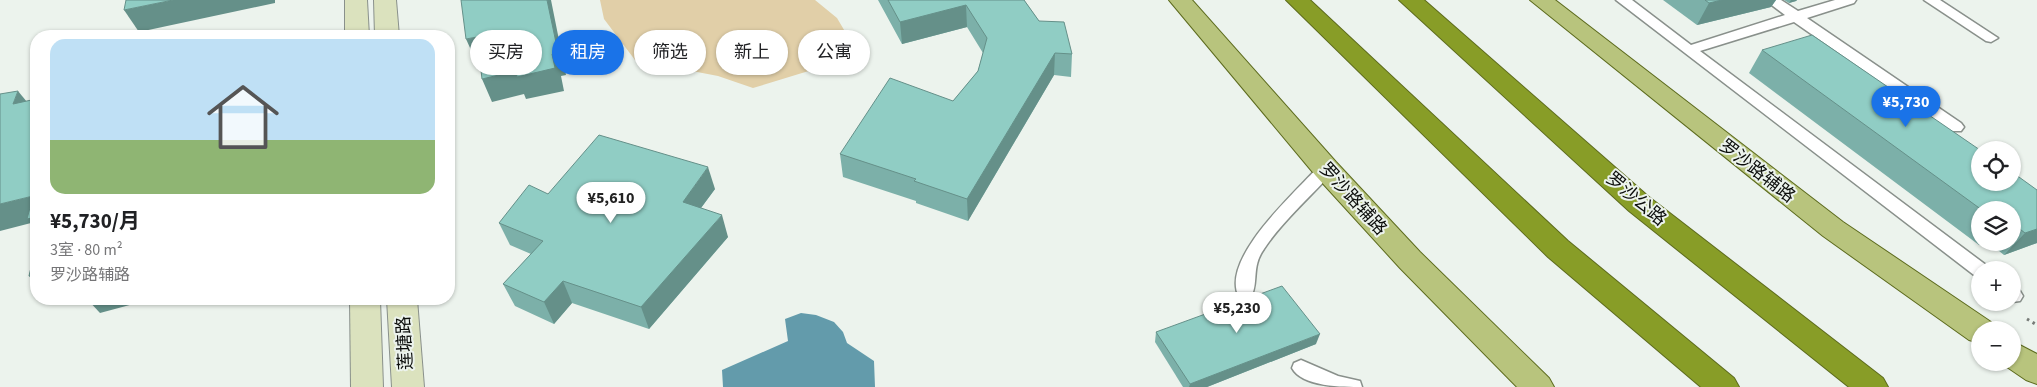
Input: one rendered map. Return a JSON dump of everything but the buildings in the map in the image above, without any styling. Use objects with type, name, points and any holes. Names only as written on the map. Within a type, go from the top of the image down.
[{"type":"highway","points":[[1297,0],[1558,249],[1723,387]]},
{"type":"highway","name":"罗沙公路","points":[[1410,0],[1639,204],[1872,387]]},
{"type":"main road","name":"罗沙路辅路","points":[[1180,0],[1326,169],[1410,260],[1538,387]]},
{"type":"main road","name":"罗沙路辅路","points":[[1540,0],[1833,230],[1971,325]]},
{"type":"main road","points":[[2021,360],[2037,371]]},
{"type":"street","points":[[356,0],[357,30]]},
{"type":"street","points":[[385,0],[387,30]]},
{"type":"street","points":[[364,305],[367,387]]},
{"type":"street","name":"莲塘路","points":[[402,305],[408,387]]},
{"type":"lane","points":[[1623,0],[1971,263]]},
{"type":"lane","points":[[1772,0],[1956,127]]},
{"type":"lane","points":[[1689,50],[1849,0]]},
{"type":"lane","points":[[1931,0],[1991,38]]},
{"type":"lane","points":[[1246,292],[1246,267],[1257,246],[1326,169]]},
{"type":"lane","points":[[1301,368],[1335,383],[1353,387]]},
{"type":"shaded area","points":[[600,0],[815,0],[837,18],[844,30],[798,30],[798,74],[753,88],[706,74],[706,30],[634,30],[634,59],[624,45],[624,30],[612,30],[604,19]]},
{"type":"water","points":[[801,313],[816,315],[834,322],[843,332],[847,343],[874,361],[875,387],[723,387],[722,370],[788,341],[785,319]]}]
